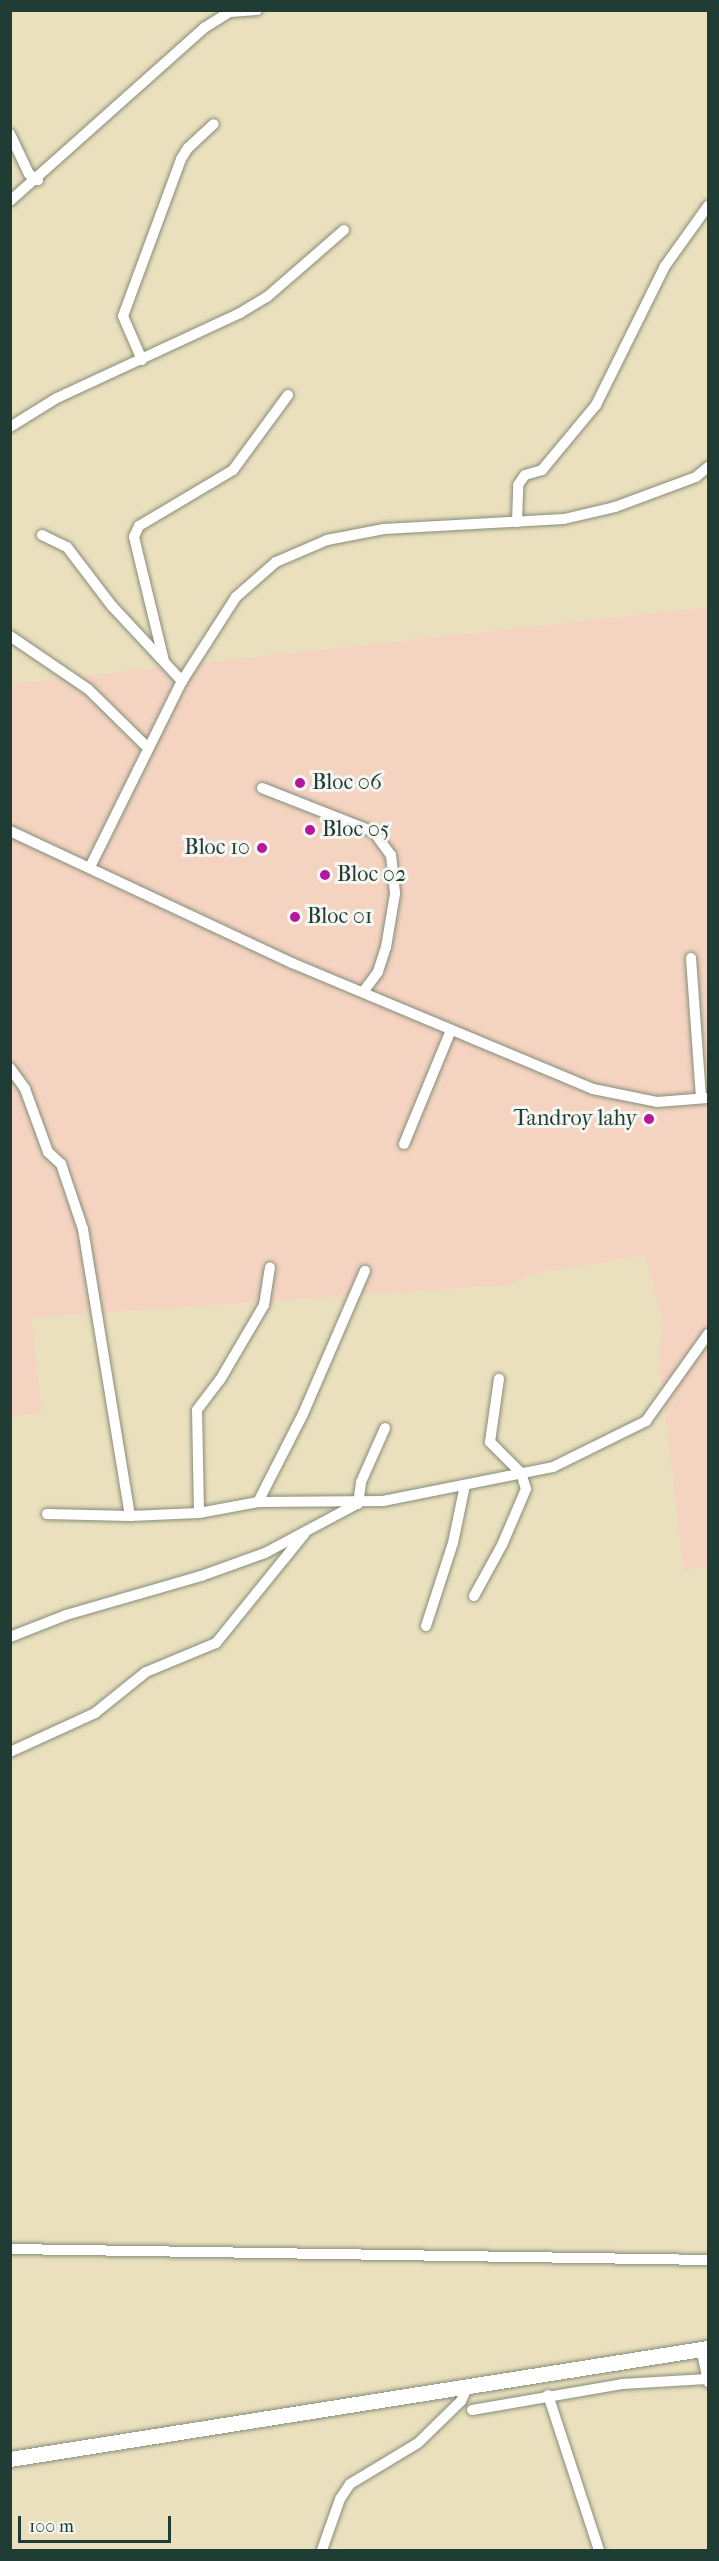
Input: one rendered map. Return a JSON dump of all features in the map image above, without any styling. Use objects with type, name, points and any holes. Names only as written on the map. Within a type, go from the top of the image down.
[{"type":"street","points":[[10,201],[38,180],[108,117],[137,85],[204,28],[230,12],[257,10]]},
{"type":"street","points":[[142,360],[123,316],[181,159],[188,148],[214,124]]},
{"type":"street","points":[[10,134],[29,174],[38,180]]},
{"type":"street","points":[[517,522],[518,485],[525,475],[542,470],[596,405],[665,266],[708,206]]},
{"type":"street","points":[[10,427],[57,398],[142,360],[267,297],[344,230]]},
{"type":"street","points":[[164,661],[134,537],[139,526],[233,470],[288,395]]},
{"type":"street","points":[[90,867],[147,747],[182,681],[236,597],[276,562],[327,540],[384,530],[564,519],[615,507],[696,477],[708,468]]},
{"type":"street","points":[[42,535],[67,547],[112,606],[182,681]]},
{"type":"street","points":[[10,636],[88,689],[147,747]]},
{"type":"street","points":[[262,788],[374,832],[391,855],[395,894],[386,947],[378,972],[363,992]]},
{"type":"street","points":[[10,831],[292,963],[451,1030],[593,1089],[657,1102],[704,1098],[691,958]]},
{"type":"street","points":[[404,1144],[451,1030]]},
{"type":"street","points":[[10,1068],[25,1089],[48,1152],[61,1164],[78,1210],[130,1516]]},
{"type":"street","points":[[199,1513],[197,1410],[220,1380],[264,1305],[270,1267]]},
{"type":"street","points":[[258,1502],[303,1414],[365,1271]]},
{"type":"street","points":[[47,1514],[130,1516],[199,1513],[258,1502],[358,1504],[465,1485],[572,1460],[646,1420],[708,1334]]},
{"type":"street","points":[[474,1596],[502,1545],[526,1489],[521,1473],[490,1442],[499,1379]]},
{"type":"street","points":[[358,1504],[361,1482],[385,1428]]},
{"type":"street","points":[[426,1626],[453,1543],[465,1485]]},
{"type":"street","points":[[10,1637],[66,1615],[201,1576],[305,1533],[358,1504]]},
{"type":"street","points":[[10,1752],[95,1713],[146,1672],[216,1643],[305,1533]]},
{"type":"street","points":[[10,2249],[708,2260]]},
{"type":"street","points":[[10,2458],[467,2388],[705,2348],[708,2380],[622,2384],[472,2410]]},
{"type":"street","points":[[322,2550],[340,2499],[350,2484],[418,2443],[461,2400],[467,2388]]},
{"type":"street","points":[[548,2395],[599,2550]]},
{"type":"shaded area","points":[[708,607],[708,1566],[684,1571],[659,1363],[663,1321],[645,1255],[534,1274],[505,1285],[31,1318],[42,1413],[11,1417],[10,684]]},
{"type":"place","name":"Bloc 06","points":[[300,783]]},
{"type":"place","name":"Bloc 05","points":[[310,830]]},
{"type":"place","name":"Bloc 10","points":[[262,848]]},
{"type":"place","name":"Bloc 02","points":[[325,875]]},
{"type":"place","name":"Bloc 01","points":[[295,917]]},
{"type":"place","name":"Tandroy lahy","points":[[649,1119]]}]
